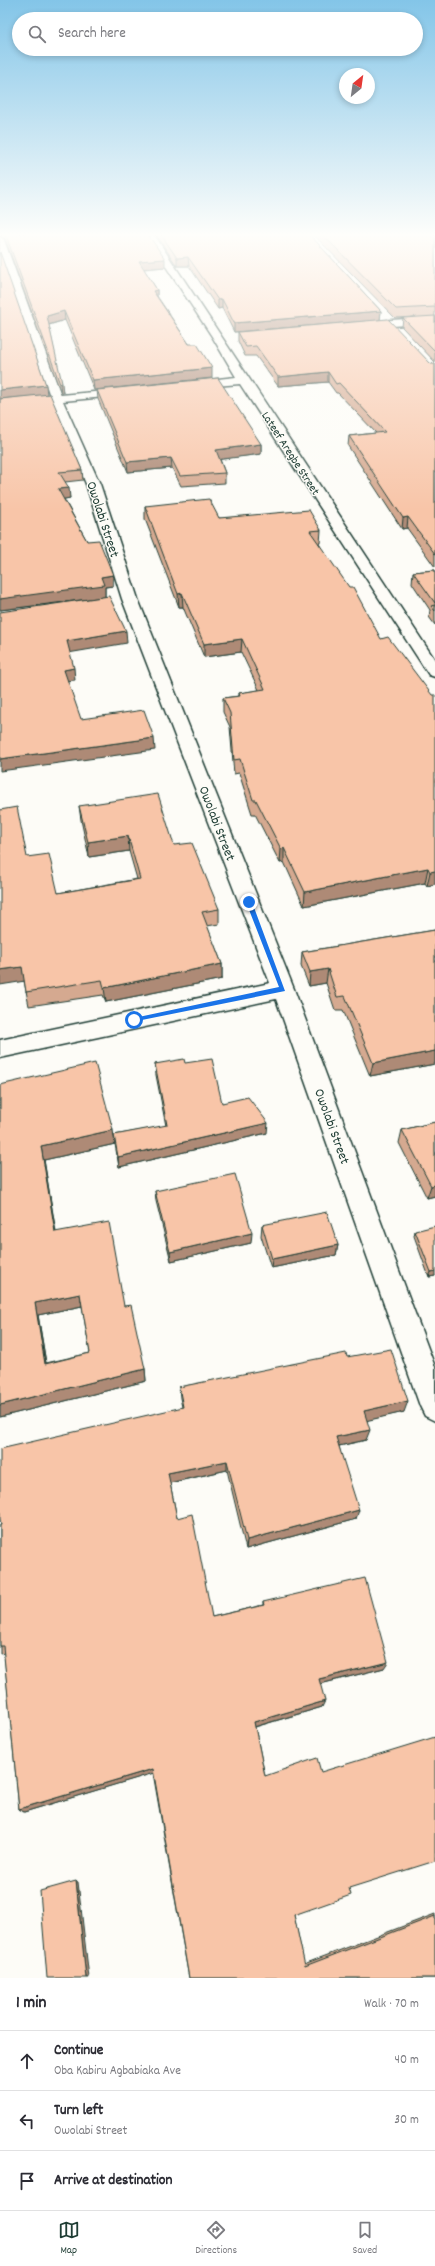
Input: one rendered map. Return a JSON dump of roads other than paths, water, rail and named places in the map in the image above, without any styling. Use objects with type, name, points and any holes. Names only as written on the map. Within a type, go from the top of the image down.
[{"type":"street","name":"Owolabi Street","points":[[30,325],[56,398],[93,484],[123,600],[283,989],[435,1406]]},
{"type":"street","name":"Lateef Aregbe Street","points":[[214,325],[222,337],[243,380],[435,672]]},
{"type":"street","points":[[352,326],[361,325]]},
{"type":"street","points":[[393,325],[401,334]]},
{"type":"street","points":[[181,386],[243,380]]},
{"type":"street","points":[[0,404],[134,391]]},
{"type":"street","points":[[0,1049],[283,989]]}]
